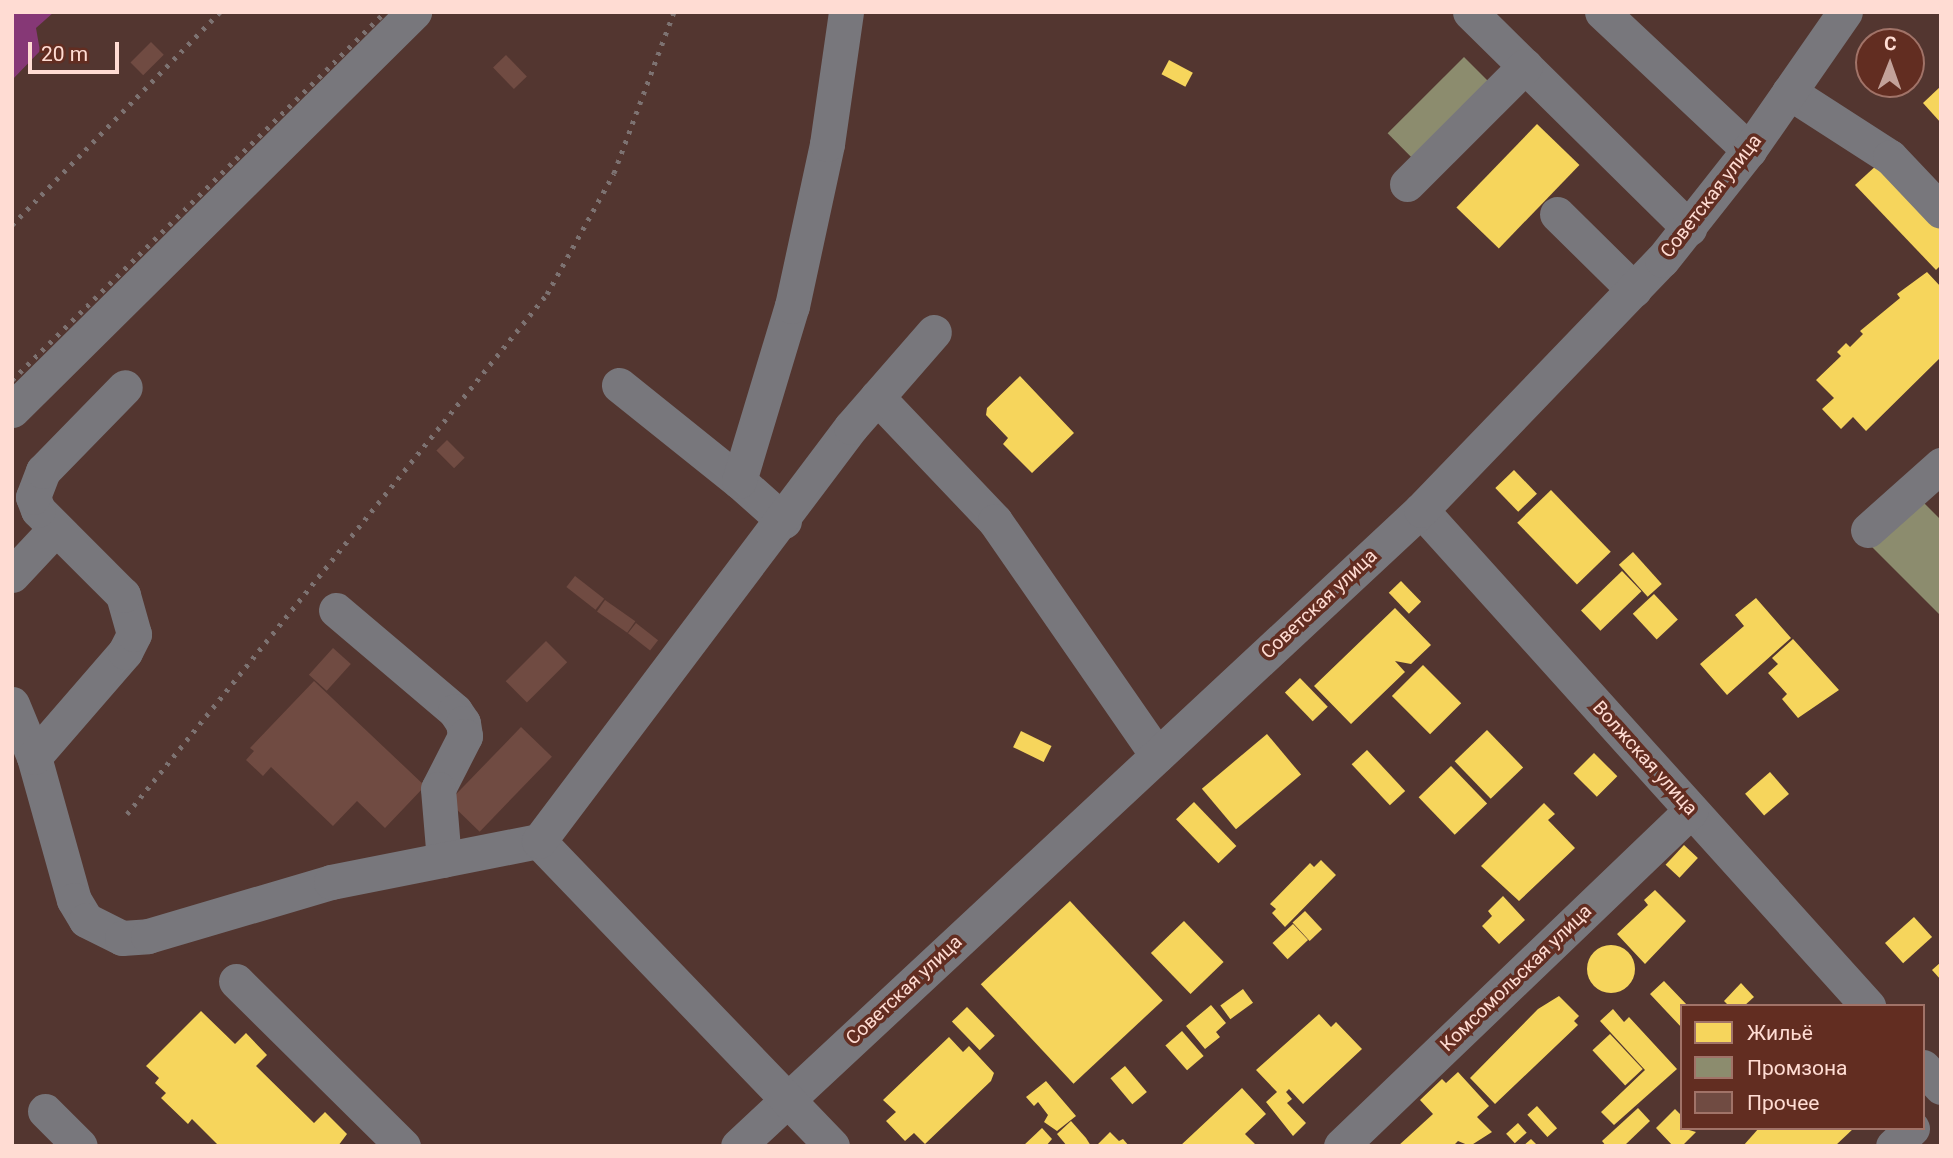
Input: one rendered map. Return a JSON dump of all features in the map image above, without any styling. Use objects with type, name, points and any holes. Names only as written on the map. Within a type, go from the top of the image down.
[{"type":"street","points":[[12,410],[414,12]]},
{"type":"street","points":[[739,481],[792,306],[827,144],[846,12]]},
{"type":"street","points":[[1471,12],[1689,228]]},
{"type":"street","points":[[1602,12],[1749,150]]},
{"type":"street","name":"Советская улица","points":[[738,1146],[1421,510],[1634,290],[1689,228],[1749,150],[1845,12]]},
{"type":"street","points":[[1407,184],[1525,66]]},
{"type":"street","points":[[1789,92],[1890,157],[1941,211]]},
{"type":"street","points":[[1557,214],[1634,290]]},
{"type":"street","points":[[12,704],[34,757],[74,900],[86,920],[122,938],[148,936],[331,882],[539,841],[877,397],[934,332]]},
{"type":"street","points":[[619,385],[739,481],[783,521]]},
{"type":"street","points":[[34,757],[125,652],[134,634],[123,595],[38,510],[33,497],[36,483],[125,387]]},
{"type":"street","points":[[877,397],[995,521],[1157,755]]},
{"type":"street","points":[[1868,530],[1941,465]]},
{"type":"street","name":"Волжская улица","points":[[1421,510],[1866,1004]]},
{"type":"street","points":[[12,575],[56,527]]},
{"type":"street","points":[[336,610],[455,711],[463,723],[465,736],[438,789],[444,860]]},
{"type":"street","name":"Комсомольская улица","points":[[1341,1146],[1691,810]]},
{"type":"street","points":[[539,841],[832,1146]]},
{"type":"street","points":[[236,981],[403,1146]]},
{"type":"street","points":[[1925,1070],[1941,1087]]},
{"type":"street","points":[[1925,1116],[1941,1102]]},
{"type":"street","points":[[45,1111],[80,1146]]},
{"type":"street","points":[[1893,1146],[1910,1130]]},
{"type":"shaded area","points":[[12,12],[54,12],[36,28],[40,51],[12,80]]},
{"type":"building: Жильё","points":[[1169,60],[1193,73],[1185,87],[1161,74]]},
{"type":"building: Жильё","points":[[1941,86],[1941,123],[1923,103]]},
{"type":"building: Жильё","points":[[1537,124],[1579,165],[1499,248],[1456,207]]},
{"type":"building: Жильё","points":[[1878,164],[1941,230],[1941,265],[1936,270],[1855,185]]},
{"type":"building: Жильё","points":[[1927,272],[1941,287],[1941,357],[1866,431],[1853,417],[1841,429],[1822,409],[1834,398],[1816,380],[1841,356],[1837,352],[1846,343],[1850,347],[1863,334],[1860,331],[1900,298],[1897,294]]},
{"type":"building: Жильё","points":[[1020,376],[1074,433],[1032,473],[1003,444],[1008,438],[986,415],[987,408]]},
{"type":"building: Жильё","points":[[1514,470],[1537,494],[1518,512],[1495,488]]},
{"type":"building: Жильё","points":[[1551,490],[1611,552],[1577,585],[1517,523]]},
{"type":"building: Жильё","points":[[1633,552],[1662,584],[1648,597],[1619,565]]},
{"type":"building: Жильё","points":[[1622,571],[1641,591],[1600,631],[1581,611]]},
{"type":"building: Жильё","points":[[1401,581],[1421,602],[1409,614],[1389,593]]},
{"type":"building: Жильё","points":[[1654,594],[1678,620],[1657,639],[1633,614]]},
{"type":"building: Жильё","points":[[1756,598],[1791,638],[1727,695],[1700,664],[1744,626],[1735,615]]},
{"type":"building: Жильё","points":[[1395,608],[1431,645],[1411,664],[1395,661],[1405,672],[1351,724],[1314,686]]},
{"type":"building: Жильё","points":[[1793,639],[1839,690],[1798,718],[1782,699],[1787,694],[1768,673],[1778,664],[1772,658]]},
{"type":"building: Жильё","points":[[1423,665],[1461,703],[1430,734],[1392,696]]},
{"type":"building: Жильё","points":[[1300,678],[1328,707],[1313,721],[1285,693]]},
{"type":"building: Жильё","points":[[1487,730],[1523,767],[1491,799],[1455,761]]},
{"type":"building: Жильё","points":[[1021,731],[1052,746],[1044,762],[1013,747]]},
{"type":"building: Жильё","points":[[1267,734],[1301,775],[1236,829],[1202,789]]},
{"type":"building: Жильё","points":[[1367,750],[1405,791],[1390,805],[1352,764]]},
{"type":"building: Жильё","points":[[1594,753],[1617,776],[1597,797],[1573,774]]},
{"type":"building: Жильё","points":[[1451,766],[1487,803],[1455,835],[1419,797]]},
{"type":"building: Жильё","points":[[1770,772],[1789,794],[1764,816],[1745,794]]},
{"type":"building: Жильё","points":[[1194,802],[1236,846],[1218,863],[1176,819]]},
{"type":"building: Жильё","points":[[1544,803],[1555,814],[1548,820],[1575,848],[1519,901],[1481,866]]},
{"type":"building: Жильё","points":[[1684,845],[1698,858],[1679,878],[1666,865]]},
{"type":"building: Жильё","points":[[1321,860],[1336,875],[1285,927],[1272,913],[1276,909],[1270,904],[1310,863],[1314,867]]},
{"type":"building: Жильё","points":[[1655,890],[1686,921],[1645,964],[1617,934],[1648,905],[1644,900]]},
{"type":"building: Жильё","points":[[1503,896],[1525,920],[1499,944],[1482,926],[1492,916],[1488,911]]},
{"type":"building: Жильё","points":[[1070,901],[1163,1000],[1074,1084],[981,984]]},
{"type":"building: Жильё","points":[[1305,911],[1322,929],[1310,941],[1293,923]]},
{"type":"building: Жильё","points":[[1914,917],[1932,937],[1903,963],[1885,943]]},
{"type":"building: Жильё","points":[[1184,921],[1224,962],[1191,994],[1151,953]]},
{"type":"building: Жильё","points":[[1293,924],[1308,940],[1288,959],[1273,943]]},
{"type":"building: Жильё","points":[[1611,945],[1628,952],[1635,969],[1628,986],[1611,993],[1594,986],[1587,969],[1594,952]]},
{"type":"building: Жильё","points":[[1941,962],[1941,980],[1932,970]]},
{"type":"building: Жильё","points":[[1664,981],[1686,1004],[1680,1004],[1680,1026],[1650,994]]},
{"type":"building: Жильё","points":[[1741,983],[1754,997],[1746,1004],[1727,1004],[1724,1001]]},
{"type":"building: Жильё","points":[[1243,989],[1253,1003],[1230,1019],[1220,1005]]},
{"type":"building: Жильё","points":[[1559,996],[1579,1016],[1574,1021],[1578,1025],[1495,1104],[1470,1078],[1538,1009]]},
{"type":"building: Жильё","points":[[1211,1005],[1226,1023],[1216,1032],[1220,1037],[1205,1049],[1186,1026]]},
{"type":"building: Жильё","points":[[967,1007],[995,1036],[980,1050],[952,1022]]},
{"type":"building: Жильё","points":[[1613,1009],[1624,1022],[1629,1017],[1677,1069],[1614,1125],[1601,1112],[1645,1070],[1600,1021]]},
{"type":"building: Жильё","points":[[201,1011],[235,1044],[246,1033],[267,1055],[256,1066],[314,1123],[325,1112],[347,1134],[338,1146],[219,1146],[192,1119],[188,1124],[161,1098],[166,1093],[155,1083],[159,1078],[146,1066]]},
{"type":"building: Жильё","points":[[1319,1014],[1331,1027],[1336,1022],[1362,1049],[1303,1104],[1289,1089],[1286,1092],[1292,1099],[1287,1103],[1306,1123],[1293,1136],[1266,1102],[1277,1092],[1256,1070]]},
{"type":"building: Жильё","points":[[1182,1031],[1204,1056],[1187,1070],[1165,1045]]},
{"type":"building: Жильё","points":[[1610,1034],[1643,1069],[1625,1085],[1592,1050]]},
{"type":"building: Жильё","points":[[949,1037],[963,1052],[969,1046],[994,1073],[991,1081],[925,1144],[914,1133],[905,1141],[886,1121],[896,1112],[883,1100]]},
{"type":"building: Жильё","points":[[1125,1066],[1147,1092],[1132,1104],[1110,1078]]},
{"type":"building: Жильё","points":[[1458,1072],[1489,1106],[1477,1117],[1492,1132],[1470,1146],[1458,1141],[1453,1146],[1398,1146],[1433,1114],[1420,1100],[1442,1079],[1446,1083]]},
{"type":"building: Жильё","points":[[1046,1081],[1076,1116],[1057,1131],[1044,1122],[1048,1115],[1038,1102],[1034,1106],[1026,1097]]},
{"type":"building: Жильё","points":[[1242,1088],[1266,1114],[1245,1134],[1257,1146],[1180,1146]]},
{"type":"building: Жильё","points":[[1537,1106],[1557,1128],[1547,1137],[1527,1115]]},
{"type":"building: Жильё","points":[[1638,1108],[1650,1121],[1624,1146],[1606,1146],[1602,1141]]},
{"type":"building: Жильё","points":[[1675,1109],[1680,1114],[1680,1130],[1696,1132],[1682,1146],[1673,1146],[1656,1128]]},
{"type":"building: Жильё","points":[[1071,1121],[1091,1146],[1067,1146],[1057,1134]]},
{"type":"building: Жильё","points":[[1518,1123],[1527,1133],[1515,1143],[1506,1134]]},
{"type":"building: Жильё","points":[[1042,1128],[1052,1139],[1046,1146],[1023,1146]]},
{"type":"building: Жильё","points":[[1757,1130],[1852,1130],[1835,1146],[1743,1146]]},
{"type":"building: Жильё","points":[[1110,1132],[1119,1141],[1123,1139],[1129,1146],[1096,1146]]},
{"type":"building: Жильё","points":[[1531,1139],[1538,1146],[1523,1146]]},
{"type":"building: Промзона","points":[[1464,57],[1488,81],[1412,157],[1388,133]]},
{"type":"building: Промзона","points":[[1920,499],[1941,520],[1941,616],[1872,547]]},
{"type":"building: Прочее","points":[[151,42],[164,55],[143,75],[130,63]]},
{"type":"building: Прочее","points":[[506,55],[527,77],[514,89],[493,68]]},
{"type":"building: Прочее","points":[[447,440],[465,458],[454,468],[436,451]]},
{"type":"building: Прочее","points":[[575,576],[604,599],[596,610],[566,587]]},
{"type":"building: Прочее","points":[[605,600],[635,621],[627,633],[597,611]]},
{"type":"building: Прочее","points":[[636,623],[658,640],[650,650],[628,633]]},
{"type":"building: Прочее","points":[[546,641],[567,662],[527,703],[506,681]]},
{"type":"building: Прочее","points":[[333,648],[351,664],[327,691],[309,675]]},
{"type":"building: Прочее","points":[[314,681],[425,786],[385,828],[357,801],[333,826],[271,767],[263,776],[246,760],[254,751],[250,748]]},
{"type":"building: Прочее","points":[[521,727],[552,757],[480,832],[449,802]]},
{"type":"railway","points":[[12,225],[220,12]]},
{"type":"railway","points":[[12,380],[385,12]]},
{"type":"railway","points":[[127,814],[547,294],[614,173],[674,12]]}]
